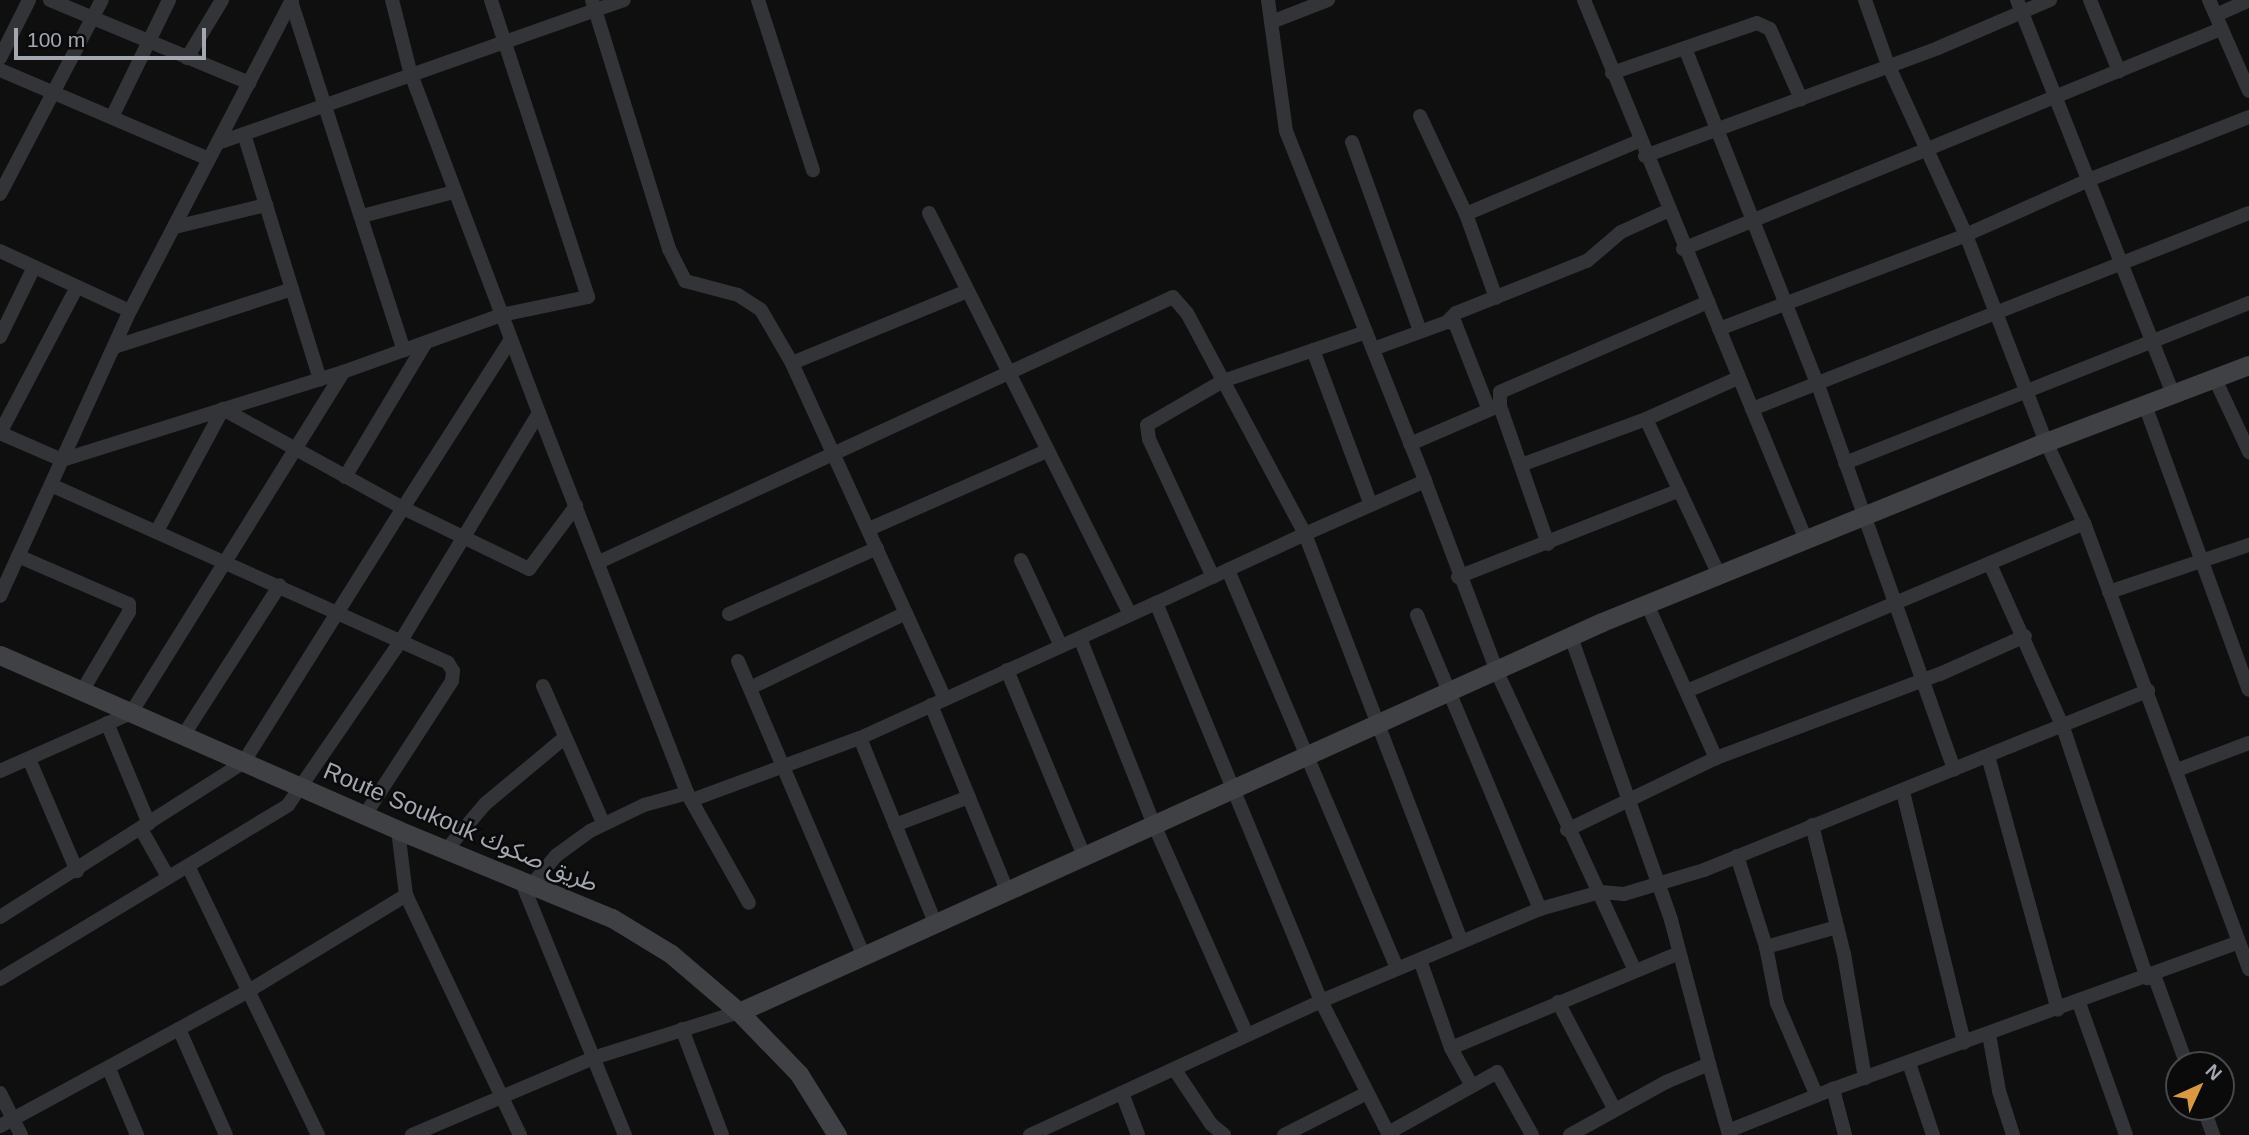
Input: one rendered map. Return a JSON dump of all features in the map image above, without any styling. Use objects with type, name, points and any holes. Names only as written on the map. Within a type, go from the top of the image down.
[{"type":"street","points":[[0,58],[29,0]]},
{"type":"street","points":[[50,0],[249,83]]},
{"type":"street","points":[[0,194],[102,0]]},
{"type":"street","points":[[112,117],[169,0]]},
{"type":"street","points":[[187,58],[222,0]]},
{"type":"street","points":[[392,0],[411,75],[454,192],[689,796],[749,903]]},
{"type":"street","points":[[77,287],[0,433],[62,460],[343,372],[501,316],[588,297],[491,0]]},
{"type":"street","points":[[218,143],[504,42],[593,5],[624,0]]},
{"type":"street","points":[[758,0],[813,170]]},
{"type":"street","points":[[1268,0],[1274,21],[1286,131],[1425,481],[1458,577],[1497,672],[1567,830],[1600,892],[1634,969]]},
{"type":"street","points":[[1274,21],[1328,0]]},
{"type":"street","points":[[1584,0],[1667,211],[1708,302],[1806,540]]},
{"type":"street","points":[[1865,0],[1888,65],[1966,235],[2046,442],[2084,523],[2249,970]]},
{"type":"street","points":[[1645,156],[1888,65],[2020,6],[2050,0]]},
{"type":"street","points":[[2090,0],[2119,71]]},
{"type":"street","points":[[2209,0],[2249,91]]},
{"type":"street","points":[[2216,15],[2249,0]]},
{"type":"street","points":[[0,596],[130,311],[291,1]]},
{"type":"street","points":[[291,1],[327,105],[404,350]]},
{"type":"street","points":[[593,5],[669,249],[685,281],[738,295],[761,310],[792,363],[906,613],[969,797],[1008,892]]},
{"type":"street","points":[[2020,6],[2059,96],[2120,265],[2173,396]]},
{"type":"street","points":[[1612,74],[1757,23],[1765,24],[1801,99]]},
{"type":"street","points":[[1683,249],[2221,29]]},
{"type":"street","points":[[1685,48],[1818,385],[1954,770]]},
{"type":"street","points":[[0,70],[209,159]]},
{"type":"street","points":[[1420,116],[1466,214],[1496,298]]},
{"type":"street","points":[[1719,329],[1783,302],[1966,235],[2091,179],[2249,117]]},
{"type":"street","points":[[244,134],[320,379]]},
{"type":"street","points":[[1466,214],[1639,141]]},
{"type":"street","points":[[1352,142],[1420,331]]},
{"type":"street","points":[[362,216],[454,192]]},
{"type":"street","points":[[175,227],[266,205]]},
{"type":"street","points":[[1373,349],[1447,322],[1456,313],[1587,261],[1621,232],[1667,211]]},
{"type":"street","points":[[929,213],[965,292],[1130,615]]},
{"type":"street","points":[[1752,409],[2249,213]]},
{"type":"street","points":[[0,251],[130,311]]},
{"type":"street","points":[[0,337],[34,267]]},
{"type":"street","points":[[114,347],[292,289]]},
{"type":"street","points":[[792,363],[965,292]]},
{"type":"street","points":[[599,562],[1173,297],[1187,313],[1304,534],[1462,942]]},
{"type":"street","points":[[1410,444],[1495,408],[1506,387],[1708,302]]},
{"type":"street","points":[[1845,463],[2025,389],[2249,303]]},
{"type":"street","points":[[1447,322],[1460,327],[1521,465],[1548,544]]},
{"type":"street","points":[[1213,577],[1149,439],[1147,425],[1223,381],[1366,332]]},
{"type":"street","points":[[0,917],[77,871],[243,763],[510,341]]},
{"type":"street","points":[[345,477],[426,342]]},
{"type":"street","points":[[1313,350],[1371,505]]},
{"type":"street","points":[[412,1135],[593,1058],[739,1012],[1234,792],[1647,604],[2046,442],[2249,365]]},
{"type":"street","points":[[0,771],[131,713],[343,372]]},
{"type":"street","points":[[1521,465],[1646,419],[1738,379]]},
{"type":"street","points":[[2215,379],[2249,452]]},
{"type":"street","points":[[2146,405],[2200,564],[2249,690]]},
{"type":"street","points":[[223,409],[463,540],[529,569],[535,567],[576,506]]},
{"type":"street","points":[[157,531],[223,409]]},
{"type":"street","points":[[0,979],[168,877],[277,816],[303,787],[402,639],[539,414]]},
{"type":"street","points":[[1646,419],[1719,575]]},
{"type":"street","points":[[869,529],[1047,450]]},
{"type":"street","points":[[625,1135],[593,1058],[527,880],[567,847],[603,823],[781,770],[860,738],[1425,481]]},
{"type":"street","points":[[51,485],[402,639],[448,663],[453,671],[452,681],[365,815]]},
{"type":"street","points":[[1458,577],[1548,544],[1680,490]]},
{"type":"street","points":[[1687,691],[1896,605],[2084,523]]},
{"type":"street","points":[[2109,592],[2200,564],[2249,545]]},
{"type":"street","points":[[729,614],[877,548]]},
{"type":"street","points":[[18,556],[129,604],[129,612],[82,691]]},
{"type":"street","points":[[1021,560],[1061,646]]},
{"type":"street","points":[[1990,564],[2025,636],[2063,727],[2151,977],[2182,1051]]},
{"type":"street","points":[[1228,570],[1397,969]]},
{"type":"street","points":[[183,736],[280,585]]},
{"type":"street","points":[[1156,603],[1321,1001],[1389,1134],[1492,1073],[1502,1074],[1532,1135]]},
{"type":"street","points":[[1647,604],[1716,758]]},
{"type":"street","points":[[750,688],[906,613]]},
{"type":"street","points":[[1417,615],[1540,909]]},
{"type":"street","points":[[1567,830],[1630,802],[1716,758],[1922,681],[2025,636]]},
{"type":"street","points":[[1571,637],[1658,884],[1728,1134],[1816,1094],[2079,1003],[2238,942]]},
{"type":"street","points":[[1080,638],[1155,827],[1247,1035]]},
{"type":"street","name":"Route Soukouk طريق صكوك","points":[[0,655],[398,830],[527,880],[612,918],[662,948],[739,1012],[799,1074],[837,1135]]},
{"type":"street","points":[[738,661],[781,770],[864,957]]},
{"type":"street","points":[[1007,670],[1084,858]]},
{"type":"street","points":[[543,686],[563,738],[603,823]]},
{"type":"street","points":[[1030,1135],[1052,1130],[1122,1093],[1321,1001],[1540,909],[1600,892],[1623,894],[1737,856],[1903,792],[2148,691]]},
{"type":"street","points":[[107,723],[145,827],[168,877]]},
{"type":"street","points":[[447,849],[485,804],[563,738]]},
{"type":"street","points":[[860,738],[936,925]]},
{"type":"street","points":[[2177,770],[2249,743]]},
{"type":"street","points":[[1988,756],[2058,1010]]},
{"type":"street","points":[[29,759],[77,871]]},
{"type":"street","points":[[1903,792],[1964,1043]]},
{"type":"street","points":[[895,825],[969,797]]},
{"type":"street","points":[[1812,825],[1837,927],[1866,1078]]},
{"type":"street","points":[[398,830],[406,895],[520,1135]]},
{"type":"street","points":[[1737,856],[1766,947],[1777,1003],[1816,1094]]},
{"type":"street","points":[[188,866],[318,1135]]},
{"type":"street","points":[[7,1123],[250,990],[406,895]]},
{"type":"street","points":[[1766,947],[1837,927]]},
{"type":"street","points":[[1451,1048],[1634,969],[1679,953]]},
{"type":"street","points":[[1420,960],[1451,1048],[1472,1086]]},
{"type":"street","points":[[1558,1002],[1615,1110]]},
{"type":"street","points":[[2079,1003],[2126,1135]]},
{"type":"street","points":[[179,1029],[226,1135]]},
{"type":"street","points":[[682,1029],[722,1135]]},
{"type":"street","points":[[1989,1034],[1999,1091],[2013,1135]]},
{"type":"street","points":[[1909,1062],[1933,1135]]},
{"type":"street","points":[[1570,1135],[1709,1064]]},
{"type":"street","points":[[109,1069],[136,1135]]},
{"type":"street","points":[[1175,1070],[1211,1124],[1224,1135]]},
{"type":"street","points":[[1833,1088],[1845,1135]]},
{"type":"street","points":[[0,1093],[7,1123],[21,1135]]},
{"type":"street","points":[[1122,1093],[1138,1135]]},
{"type":"street","points":[[1284,1135],[1367,1093]]}]
